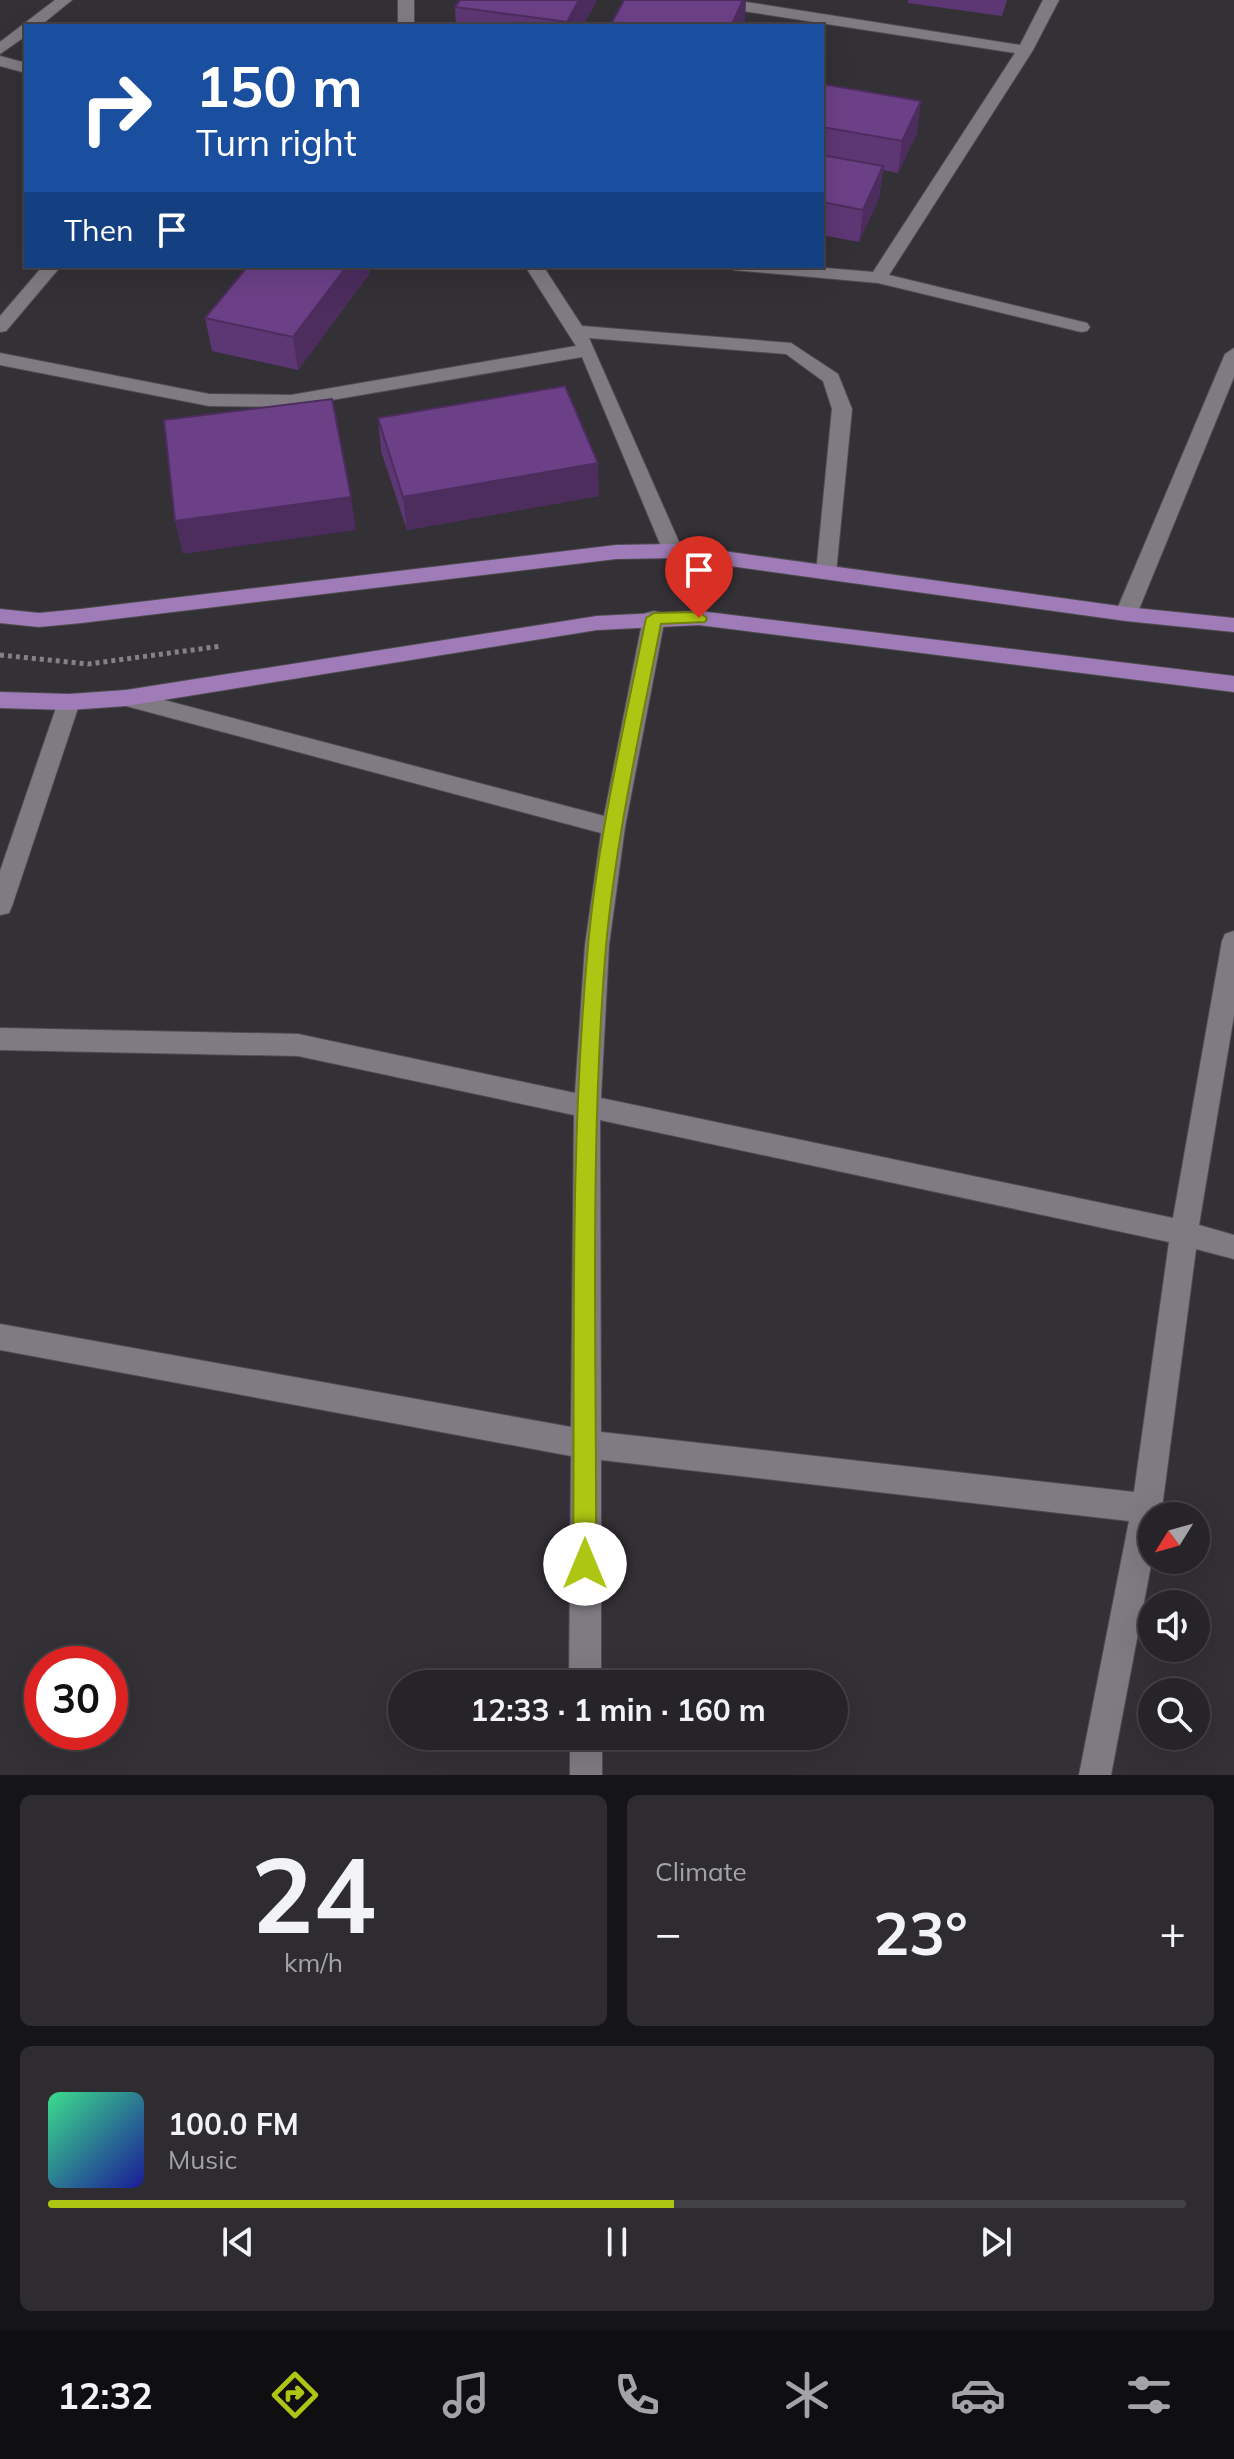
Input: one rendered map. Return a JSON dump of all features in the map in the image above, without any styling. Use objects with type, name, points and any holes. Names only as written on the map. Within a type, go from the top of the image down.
[{"type":"main road","points":[[0,616],[39,620],[81,616],[616,552],[673,551],[1126,614],[1234,625]]},
{"type":"main road","points":[[0,700],[69,702],[126,698],[597,623],[654,618],[699,618],[1234,684]]},
{"type":"street","points":[[33,24],[64,0]]},
{"type":"street","points":[[406,0],[406,24]]},
{"type":"street","points":[[704,0],[821,24]]},
{"type":"street","points":[[878,278],[1025,50],[1051,0]]},
{"type":"street","points":[[824,24],[1025,50]]},
{"type":"street","points":[[0,49],[24,31]]},
{"type":"street","points":[[0,61],[24,67]]},
{"type":"street","points":[[0,327],[50,268]]},
{"type":"street","points":[[535,268],[588,350],[673,551]]},
{"type":"street","points":[[762,268],[878,278],[1081,327]]},
{"type":"street","points":[[576,331],[791,349],[831,378],[842,409],[826,573]]},
{"type":"street","points":[[0,359],[209,400],[291,401],[588,350]]},
{"type":"street","points":[[1126,614],[1234,354]]},
{"type":"street","points":[[585,1670],[587,1106],[597,945],[613,827],[654,618]]},
{"type":"street","points":[[126,698],[613,827]]},
{"type":"street","points":[[0,906],[69,702]]},
{"type":"street","points":[[1148,1502],[1184,1233],[1234,941]]},
{"type":"street","points":[[0,1039],[298,1045],[1184,1233],[1234,1247]]},
{"type":"street","points":[[0,1337],[584,1444],[1138,1507]]},
{"type":"street","points":[[1095,1775],[1138,1554]]},
{"type":"street","points":[[586,1750],[586,1775]]},
{"type":"building","points":[[460,0],[579,0],[567,22],[455,7]]},
{"type":"building","points":[[624,0],[743,0],[732,24],[611,24]]},
{"type":"building","points":[[824,84],[921,101],[902,141],[824,127]]},
{"type":"building","points":[[824,155],[883,166],[863,210],[824,202]]},
{"type":"building","points":[[246,268],[345,268],[293,337],[205,318]]},
{"type":"building","points":[[565,386],[598,463],[403,497],[378,418]]},
{"type":"building","points":[[332,399],[351,497],[175,521],[164,420]]},
{"type":"route","points":[[585,1564],[587,1106],[597,945],[613,827],[654,618],[699,618]]}]
